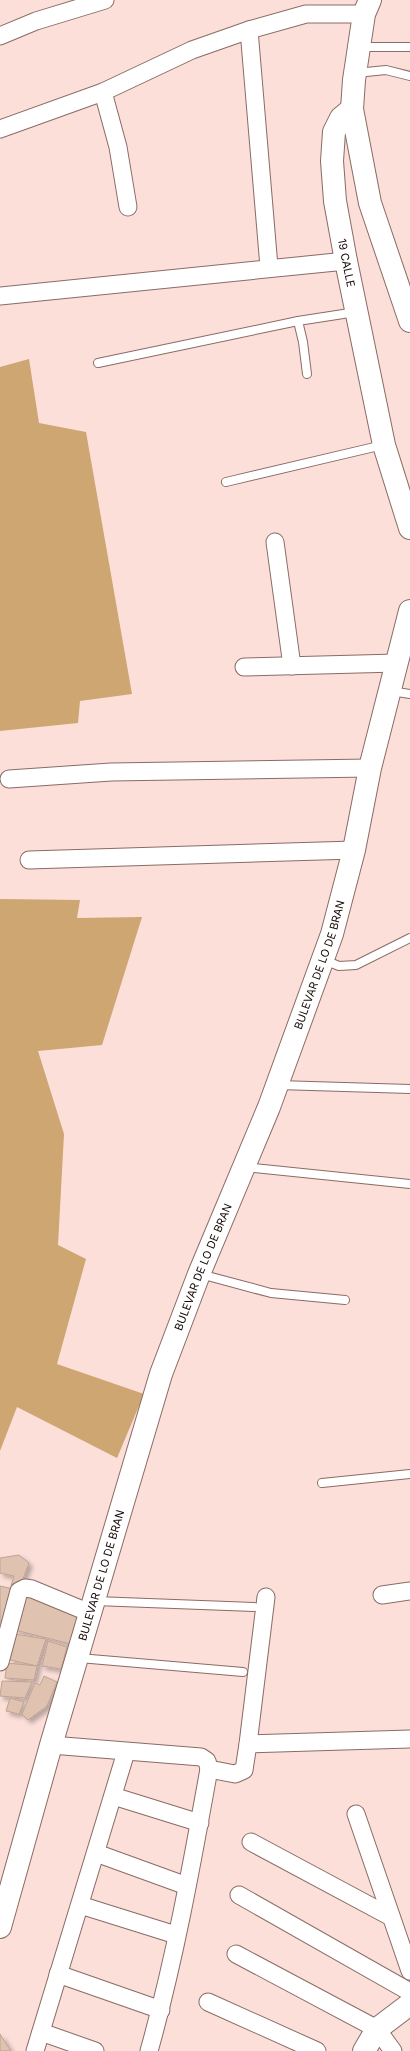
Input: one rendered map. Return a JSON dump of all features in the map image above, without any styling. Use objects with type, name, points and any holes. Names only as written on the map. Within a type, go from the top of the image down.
[{"type":"street","points":[[0,36],[36,21],[105,0]]},
{"type":"street","points":[[0,129],[103,92],[192,50],[249,30],[306,14],[367,7],[359,47],[352,109],[370,203],[410,321]]},
{"type":"street","points":[[249,30],[269,267]]},
{"type":"street","points":[[103,92],[118,147],[128,208]]},
{"type":"street","name":"19 CALLE","points":[[352,109],[341,118],[334,132],[332,161],[335,201],[356,312],[384,445],[410,528]]},
{"type":"street","points":[[0,296],[269,267],[346,261]]},
{"type":"street","points":[[275,542],[292,666]]},
{"type":"street","name":"BULEVAR DE LO DE BRAN","points":[[0,1927],[51,1745],[161,1374],[199,1274],[277,1085],[332,934],[354,850],[370,768],[400,693],[397,663],[410,610]]},
{"type":"street","points":[[244,667],[397,663]]},
{"type":"street","points":[[9,779],[110,772],[370,768]]},
{"type":"street","points":[[29,860],[354,850]]},
{"type":"street","points":[[0,1662],[20,1591],[25,1588],[32,1589],[92,1606]]},
{"type":"street","points":[[382,1595],[410,1591]]},
{"type":"street","points":[[209,1769],[235,1774],[244,1770],[248,1744],[260,1602]]},
{"type":"street","points":[[248,1744],[410,1739]]},
{"type":"street","points":[[51,1745],[201,1757],[207,1761],[209,1769],[200,1823],[161,2010],[149,2051]]},
{"type":"street","points":[[35,2051],[126,1752]]},
{"type":"street","points":[[113,1796],[200,1823]]},
{"type":"street","points":[[356,1814],[410,1971]]},
{"type":"street","points":[[251,1842],[391,1917]]},
{"type":"street","points":[[96,1853],[186,1886]]},
{"type":"street","points":[[239,1895],[410,1992]]},
{"type":"street","points":[[80,1905],[176,1936]]},
{"type":"street","points":[[236,1954],[377,2028],[393,2051]]},
{"type":"street","points":[[58,1974],[161,2010]]},
{"type":"street","points":[[208,2002],[317,2051]]},
{"type":"street","points":[[364,2051],[377,2028],[410,2004]]},
{"type":"street","points":[[41,2032],[95,2051]]},
{"type":"lane","points":[[359,47],[410,46]]},
{"type":"lane","points":[[356,73],[386,70],[410,76]]},
{"type":"lane","points":[[98,363],[298,322],[356,312]]},
{"type":"lane","points":[[298,322],[303,342],[307,374]]},
{"type":"lane","points":[[226,482],[384,445]]},
{"type":"lane","points":[[323,959],[340,966],[356,965],[410,938]]},
{"type":"lane","points":[[277,1085],[410,1089]]},
{"type":"lane","points":[[244,1167],[410,1184]]},
{"type":"lane","points":[[199,1274],[271,1293],[345,1300]]},
{"type":"lane","points":[[322,1483],[410,1474]]},
{"type":"lane","points":[[92,1606],[260,1602]]},
{"type":"lane","points":[[77,1658],[243,1672]]},
{"type":"shaded area","points":[[29,359],[39,423],[86,432],[132,694],[80,701],[78,723],[0,731],[0,367]]},
{"type":"shaded area","points":[[0,899],[80,900],[77,918],[142,917],[102,1045],[38,1051],[64,1134],[58,1245],[86,1259],[57,1364],[144,1394],[117,1458],[17,1407],[0,1451]]},
{"type":"building","points":[[19,1555],[29,1563],[19,1589],[11,1586],[14,1576],[0,1573],[0,1558]]},
{"type":"building","points":[[0,1586],[13,1589],[4,1624],[0,1623]]},
{"type":"building","points":[[25,1591],[80,1615],[71,1644],[15,1630]]},
{"type":"building","points":[[15,1634],[46,1639],[37,1666],[10,1660]]},
{"type":"building","points":[[48,1641],[67,1647],[61,1669],[42,1666]]},
{"type":"building","points":[[7,1663],[37,1666],[34,1680],[5,1678]]},
{"type":"building","points":[[44,1676],[57,1682],[47,1706],[28,1720],[22,1714],[35,1683],[40,1685]]},
{"type":"building","points":[[2,1681],[32,1682],[25,1698],[0,1696]]},
{"type":"building","points":[[10,1698],[24,1702],[19,1714],[6,1711]]},
{"type":"building","points":[[0,2034],[11,2051],[0,2051]]}]
